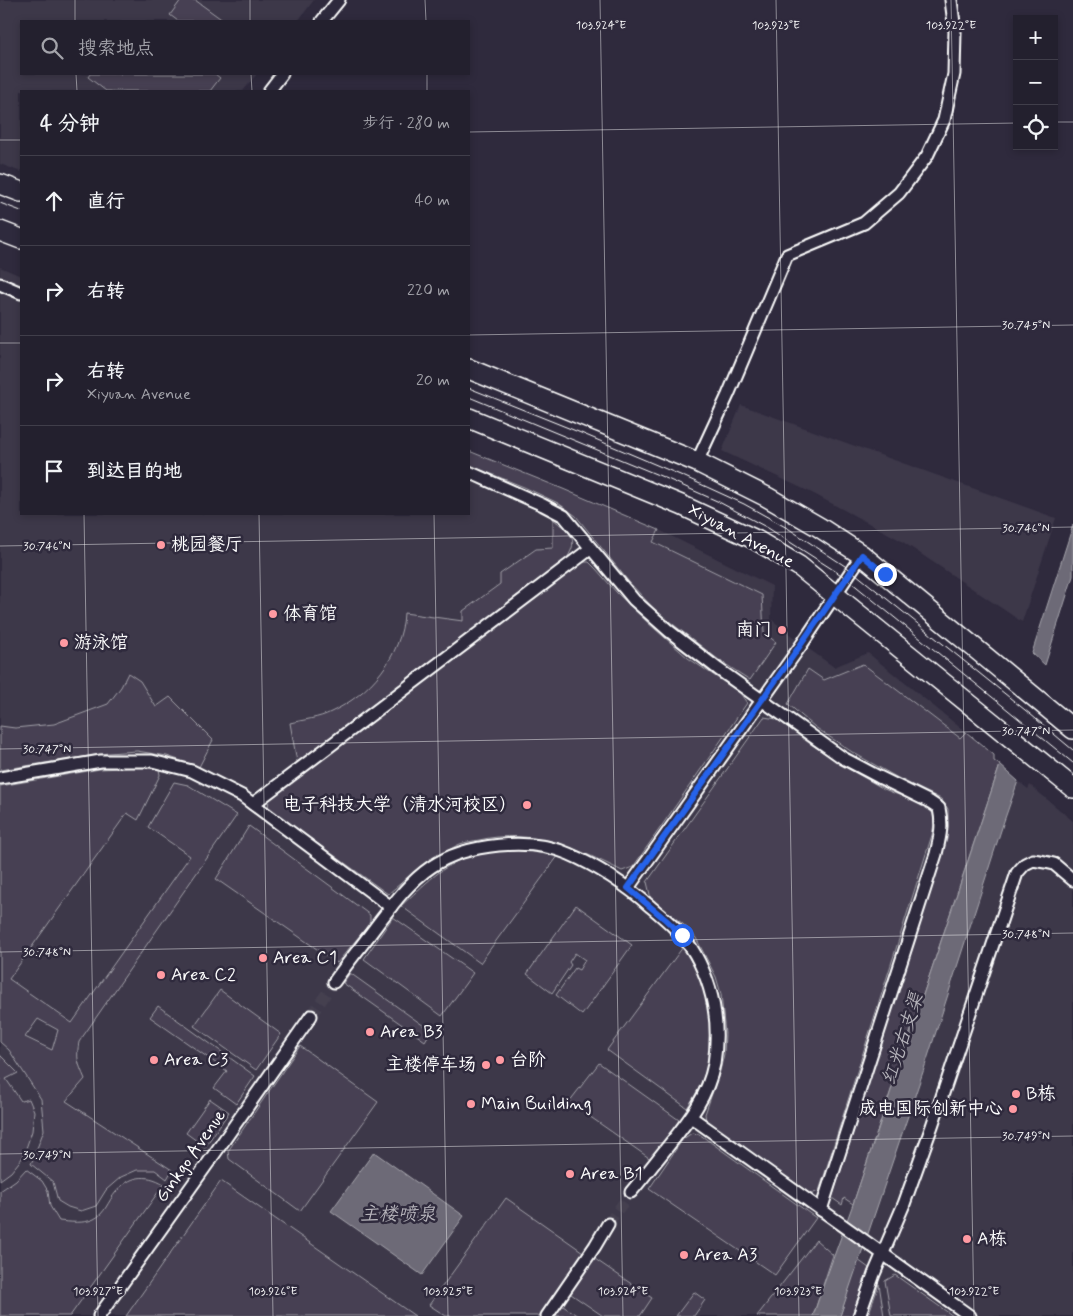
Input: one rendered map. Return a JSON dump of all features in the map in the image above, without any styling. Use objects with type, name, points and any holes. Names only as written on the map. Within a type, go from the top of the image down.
[{"type":"main road","points":[[0,184],[20,192]]},
{"type":"main road","points":[[0,231],[20,239]]},
{"type":"main road","points":[[470,369],[698,462],[768,497],[819,527],[862,555],[1073,729]]},
{"type":"main road","name":"Xiyuan Avenue","points":[[470,418],[681,505],[756,540],[799,566],[1073,788]]},
{"type":"street","points":[[323,20],[339,0]]},
{"type":"street","points":[[698,462],[786,255],[864,223],[900,192],[927,156],[944,120],[954,74],[956,31],[951,0]]},
{"type":"street","points":[[269,90],[281,75]]},
{"type":"street","points":[[0,284],[20,293]]},
{"type":"street","points":[[470,472],[564,516],[634,600],[669,631],[843,758],[939,808],[942,820],[936,854],[821,1210]]},
{"type":"street","points":[[253,804],[590,548]]},
{"type":"street","points":[[628,888],[802,644],[862,555]]},
{"type":"street","points":[[0,778],[101,761],[152,761],[192,772],[242,796],[391,906]]},
{"type":"street","points":[[334,982],[408,886],[431,867],[462,852],[503,844],[522,844],[548,848],[568,853],[628,888],[682,935],[694,953],[709,985],[717,1023],[714,1064],[710,1081],[703,1097],[691,1117],[631,1192]]},
{"type":"street","points":[[859,1316],[882,1253],[904,1204],[939,1108],[1017,873],[1024,864],[1032,860],[1054,864],[1073,880]]},
{"type":"street","name":"Ginkgo Avenue","points":[[99,1316],[311,1016]]},
{"type":"street","points":[[691,1117],[970,1316]]},
{"type":"street","points":[[547,1316],[608,1224]]},
{"type":"shaded area","points":[[0,0],[314,0],[299,20],[20,20],[20,75],[256,75],[244,90],[20,90],[20,172],[0,164]]},
{"type":"shaded area","points":[[181,0],[195,0],[223,20],[177,20],[170,15]]},
{"type":"shaded area","points":[[89,75],[216,75],[220,78],[211,90],[105,90],[88,77]]},
{"type":"shaded area","name":"电子科技大学（清水河校区）","points":[[0,267],[20,276],[20,515],[470,515],[470,451],[659,530],[772,586],[771,619],[802,644],[834,667],[868,653],[994,755],[994,761],[1028,789],[1030,785],[1073,821],[1073,1316],[0,1316]]},
{"type":"shaded area","points":[[741,405],[1056,518],[1022,622],[900,540],[812,493],[722,451]]},
{"type":"shaded area","points":[[470,451],[659,530],[653,542],[762,595],[764,633],[776,642],[750,680],[719,660],[656,611],[629,582],[576,516],[558,503],[470,465]]},
{"type":"shaded area","points":[[553,519],[568,532],[573,540],[571,551],[567,558],[297,762],[290,723],[327,714],[359,695],[371,684],[381,672],[397,644],[402,629],[404,613],[463,621],[463,611],[500,584],[500,574],[536,549],[553,548]]},
{"type":"shaded area","points":[[580,562],[589,562],[647,622],[688,658],[740,693],[747,703],[633,867],[622,871],[571,848],[535,838],[498,837],[467,842],[456,846],[424,866],[388,894],[268,808],[269,800]]},
{"type":"shaded area","points":[[863,664],[960,738],[966,732],[994,755],[994,761],[1000,765],[853,1204],[844,1198],[842,1205],[832,1198],[947,839],[948,826],[948,809],[941,799],[898,778],[852,752],[815,727],[788,704],[808,669],[824,680]]},
{"type":"shaded area","points":[[128,673],[140,681],[156,707],[170,697],[213,740],[199,767],[167,756],[137,751],[108,753],[0,770],[0,726],[15,728],[54,724],[108,704],[121,687]]},
{"type":"shaded area","points":[[764,717],[777,719],[809,743],[884,789],[928,807],[933,814],[934,824],[824,1176],[819,1191],[811,1194],[706,1121],[705,1114],[724,1054],[725,1034],[721,994],[716,977],[696,938],[683,924],[651,899],[647,882]]},
{"type":"shaded area","points":[[141,767],[159,769],[160,775],[138,820],[127,813],[9,979],[72,1023],[190,856],[148,827],[174,782],[188,785],[237,815],[79,1042],[78,1061],[85,1079],[66,1101],[172,1170],[167,1179],[155,1170],[137,1170],[121,1177],[106,1190],[96,1206],[81,1211],[68,1207],[58,1201],[53,1182],[31,1164],[44,1130],[41,1099],[9,1050],[0,1042],[0,786],[100,769]],"holes":[[[38,1019],[58,1030],[52,1050],[25,1037]]]},
{"type":"shaded area","points":[[249,826],[370,915],[370,923],[337,963],[216,879]]},
{"type":"shaded area","points":[[521,850],[558,856],[480,963],[401,906],[444,869],[463,858],[498,851]]},
{"type":"shaded area","points":[[576,905],[632,945],[582,1015],[556,995],[575,968],[579,970],[585,960],[575,953],[569,962],[571,965],[552,993],[527,974]]},
{"type":"shaded area","points":[[393,917],[473,973],[442,1016],[364,959]]},
{"type":"shaded area","points":[[683,947],[705,989],[711,1025],[710,1050],[705,1074],[687,1108],[607,1050]]},
{"type":"shaded area","points":[[350,973],[431,1031],[425,1041],[343,983]]},
{"type":"shaded area","points":[[220,990],[281,1034],[256,1070],[194,1026]]},
{"type":"shaded area","points":[[158,1006],[255,1076],[236,1104],[214,1088],[227,1071],[150,1017]]},
{"type":"shaded area","points":[[300,1046],[378,1102],[300,1211],[229,1159],[228,1151]]},
{"type":"shaded area","points":[[0,1055],[18,1073],[6,1079],[21,1101],[29,1099],[34,1111],[32,1131],[23,1157],[11,1172],[0,1180]]},
{"type":"shaded area","points":[[599,1063],[679,1120],[652,1160],[569,1102]]},
{"type":"shaded area","points":[[210,1099],[229,1112],[205,1147],[186,1133]]},
{"type":"shaded area","points":[[692,1133],[699,1134],[816,1218],[775,1275],[649,1189],[683,1139]]},
{"type":"shaded area","points":[[26,1169],[42,1181],[48,1191],[50,1206],[59,1221],[81,1222],[90,1221],[98,1217],[126,1182],[144,1177],[164,1184],[70,1316],[0,1316],[0,1191],[16,1180]]},
{"type":"shaded area","points":[[221,1181],[415,1316],[126,1316]]},
{"type":"shaded area","points":[[506,1198],[583,1252],[539,1316],[446,1316],[429,1305]]},
{"type":"shaded area","points":[[816,1240],[833,1255],[813,1316],[757,1316]]},
{"type":"shaded area","points":[[592,1257],[652,1298],[640,1316],[603,1316],[568,1292]]},
{"type":"shaded area","points":[[858,1260],[869,1268],[852,1316],[840,1316]]},
{"type":"shaded area","points":[[895,1275],[953,1316],[891,1316],[885,1281]]},
{"type":"shaded area","points":[[879,1284],[884,1316],[868,1316]]},
{"type":"shaded area","points":[[694,1292],[705,1300],[694,1316],[676,1316]]},
{"type":"shaded area","points":[[560,1304],[578,1316],[553,1316]]},
{"type":"water","points":[[1073,525],[1073,576],[1045,665],[1032,653]]},
{"type":"water","points":[[1000,765],[1018,781],[924,1069],[840,1316],[813,1316],[853,1204]]},
{"type":"water","name":"主楼喷泉","points":[[374,1152],[464,1216],[422,1275],[331,1211]]},
{"type":"tunnel","points":[[311,1016],[334,982]]},
{"type":"tunnel","points":[[608,1224],[631,1192]]},
{"type":"tram line","points":[[0,203],[20,211]]},
{"type":"tram line","points":[[470,388],[685,477],[744,504],[789,529],[851,570],[1073,750]]},
{"type":"tram line","points":[[470,397],[663,477],[717,501],[768,528],[846,578],[1073,763]]},
{"type":"place","name":"桃园餐厅","points":[[161,545]]},
{"type":"place","name":"体育馆","points":[[273,614]]},
{"type":"place","name":"南门","points":[[782,630]]},
{"type":"place","name":"游泳馆","points":[[64,643]]},
{"type":"place","name":"电子科技大学（清水河校区）","points":[[527,805]]},
{"type":"place","name":"Area C1","points":[[263,958]]},
{"type":"place","name":"Area C2","points":[[161,975]]},
{"type":"place","name":"Area B3","points":[[370,1032]]},
{"type":"place","name":"Area C3","points":[[154,1060]]},
{"type":"place","name":"台阶","points":[[500,1060]]},
{"type":"place","name":"主楼停车场","points":[[486,1065]]},
{"type":"place","name":"B栋","points":[[1016,1094]]},
{"type":"place","name":"Main Building","points":[[471,1104]]},
{"type":"place","name":"成电国际创新中心","points":[[1013,1109]]},
{"type":"place","name":"Area B1","points":[[570,1174]]},
{"type":"place","name":"A栋","points":[[967,1239]]},
{"type":"place","name":"Area A3","points":[[684,1255]]},
{"type":"route","points":[[682,935],[628,888],[802,644],[862,555],[885,574]]},
{"type":"water label","name":"红光右支渠","points":[[903,1039]]}]
